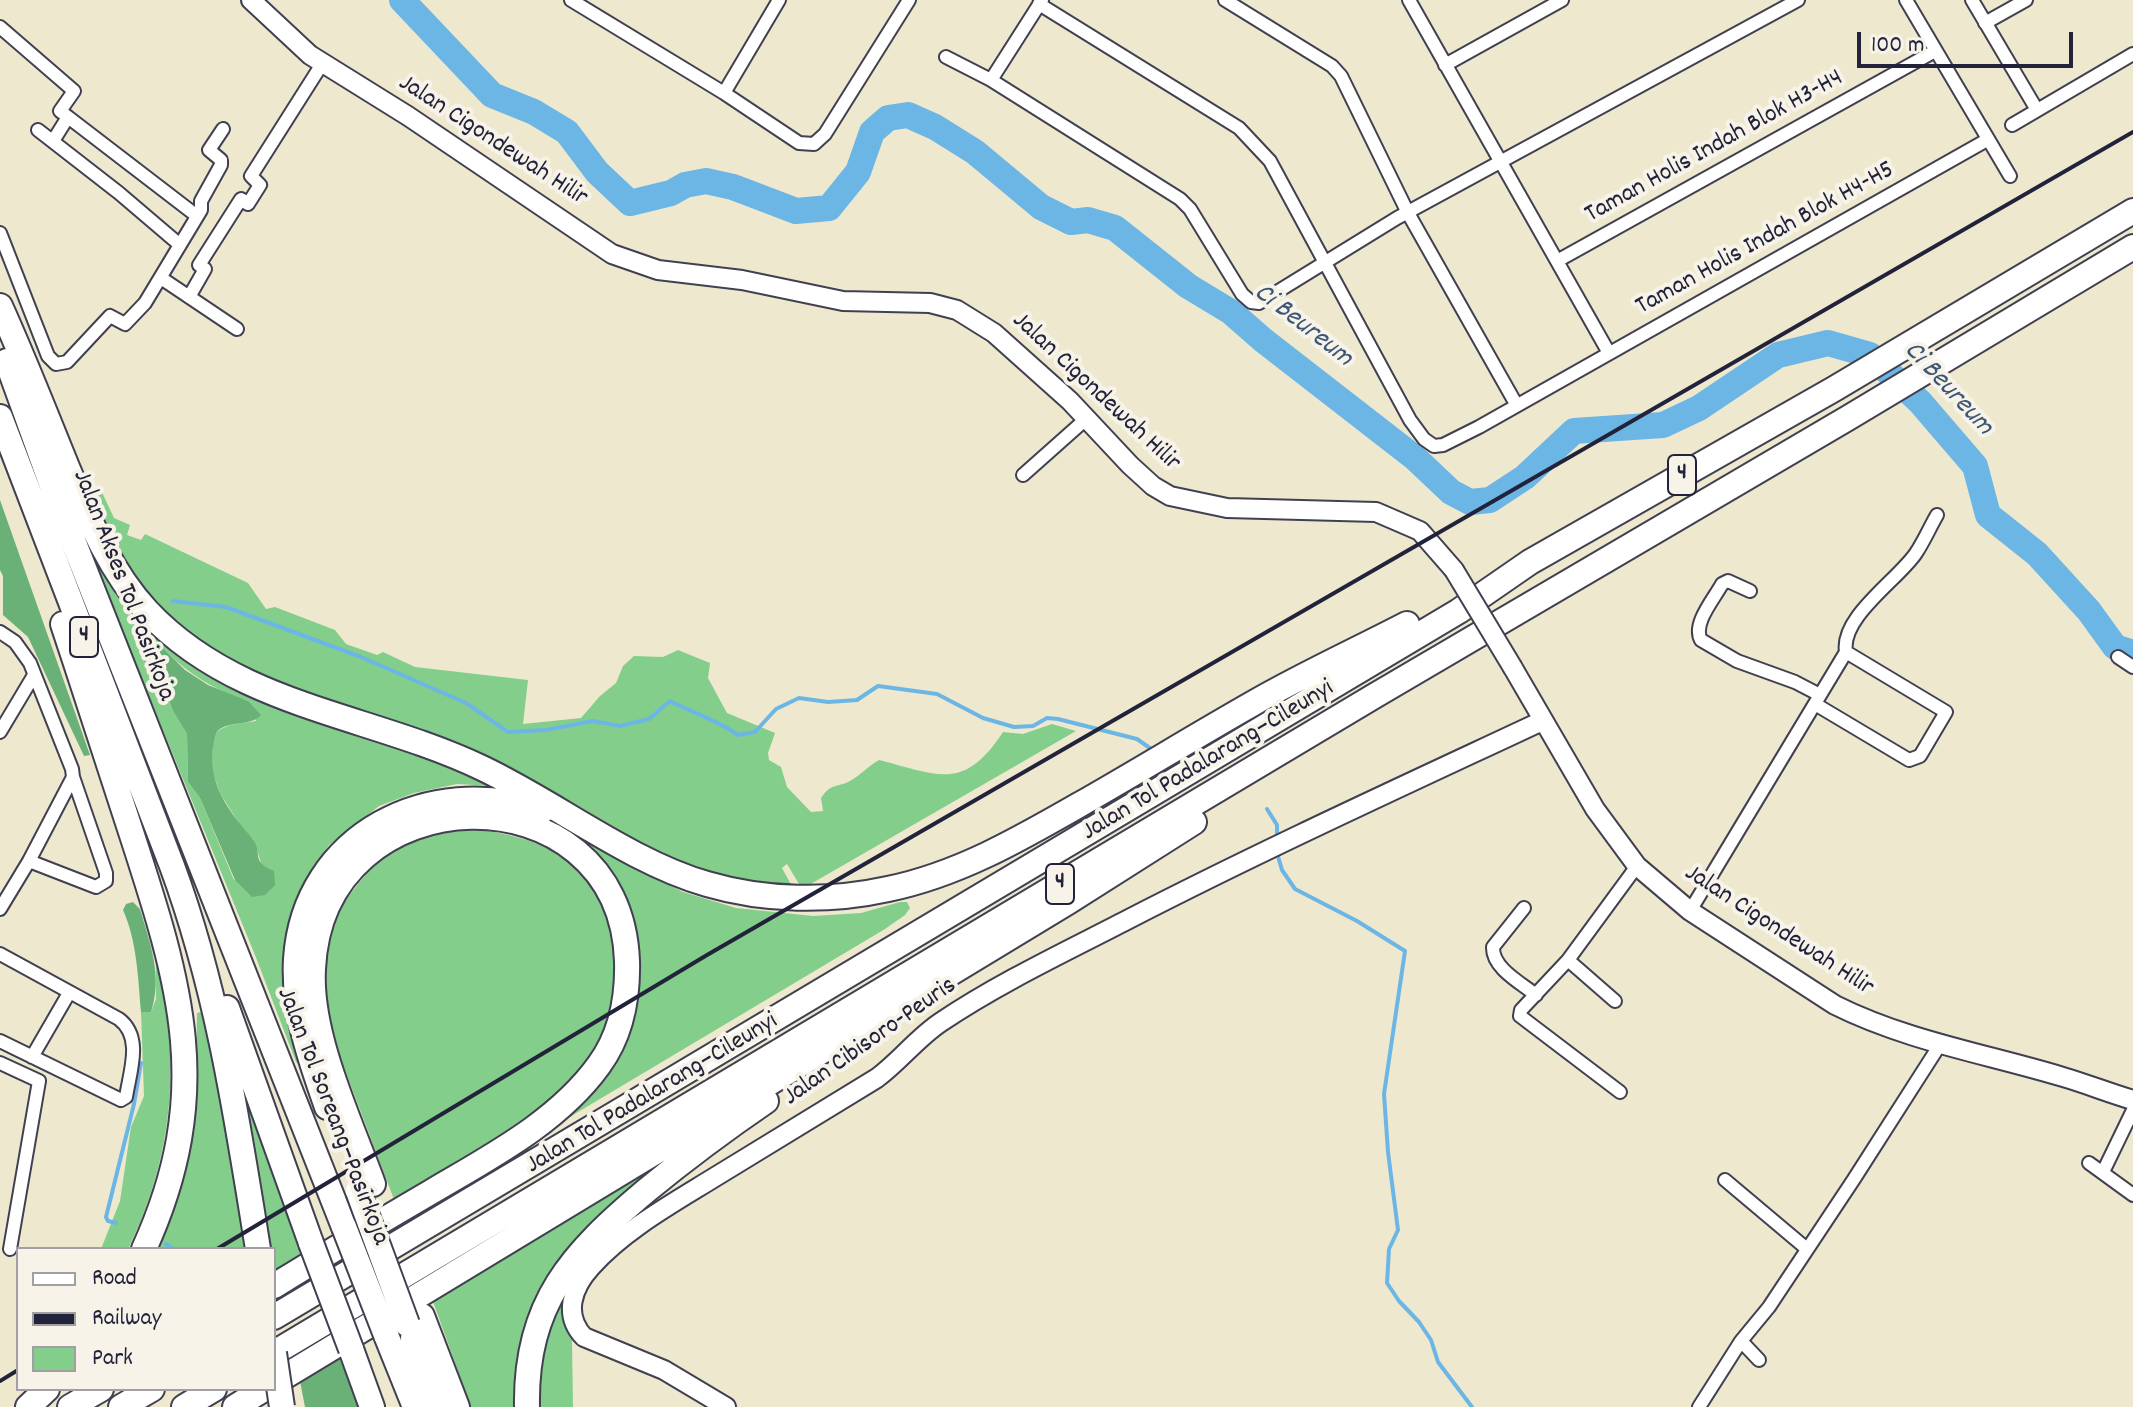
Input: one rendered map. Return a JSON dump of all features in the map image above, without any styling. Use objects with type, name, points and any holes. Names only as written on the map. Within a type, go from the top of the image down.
[{"type":"highway","name":"Jalan Tol Padalarang–Cileunyi","points":[[276,1316],[1459,611],[1530,562],[1834,389],[2133,211]]},
{"type":"highway","name":"Jalan Tol Padalarang–Cileunyi","points":[[276,1352],[2133,247]]},
{"type":"highway","points":[[0,306],[107,555],[134,596],[164,628],[211,664],[239,680],[283,698],[454,755],[512,783],[611,839]]},
{"type":"highway","name":"Jalan Akses Tol Pasirkoja","points":[[0,343],[59,505],[195,848]]},
{"type":"highway","name":"Jalan Akses Tol Pasirkoja","points":[[0,417],[169,857]]},
{"type":"highway","points":[[0,432],[163,929],[178,990],[186,1054],[181,1123],[167,1188],[145,1247]]},
{"type":"highway","points":[[365,1187],[315,1071],[297,998],[296,956],[299,936],[315,891],[343,852],[378,824],[412,808],[455,798],[513,802],[557,815],[689,878],[753,894],[799,898],[885,890],[930,879],[1005,846],[1255,701],[1530,562]]},
{"type":"highway","points":[[276,1382],[973,960],[1210,812],[1290,759],[1376,695]]},
{"type":"highway","points":[[276,1285],[524,1134],[570,1097],[601,1063],[616,1034],[625,1000],[627,975],[623,929],[605,886],[593,869],[546,833],[516,822],[484,816],[462,816],[399,832],[369,853],[344,879],[321,923],[315,948],[314,995],[330,1064],[365,1187],[400,1328],[408,1407]]},
{"type":"highway","name":"Jalan Tol Soreang–Pasirkoja","points":[[195,848],[373,1299],[400,1328],[415,1407]]},
{"type":"highway","points":[[169,857],[227,1006],[372,1407]]},
{"type":"highway","name":"4","points":[[169,857],[194,931],[215,1009],[258,1247]]},
{"type":"highway","points":[[527,1407],[529,1364],[542,1313],[566,1268],[584,1248],[641,1195],[712,1138],[973,960]]},
{"type":"highway","points":[[400,1328],[439,1407]]},
{"type":"highway","points":[[400,1328],[457,1407]]},
{"type":"highway","name":"4","points":[[276,1366],[282,1407]]},
{"type":"highway","points":[[28,1407],[45,1391]]},
{"type":"highway","points":[[70,1407],[98,1391]]},
{"type":"highway","points":[[121,1407],[149,1391]]},
{"type":"highway","points":[[184,1407],[211,1391]]},
{"type":"highway","points":[[235,1407],[261,1391]]},
{"type":"street","name":"Jalan Cigondewah Hilir","points":[[251,0],[322,64],[408,116],[612,254],[658,270],[742,280],[843,301],[930,303],[957,310],[994,333],[1130,465],[1153,486],[1170,496],[1227,508],[1376,512],[1420,531],[1454,570],[1602,820],[1637,866],[1690,911],[1835,1005],[1891,1030],[2133,1100]]},
{"type":"street","points":[[571,0],[724,93],[799,143],[814,144],[825,134],[909,0]]},
{"type":"street","points":[[724,93],[779,0]]},
{"type":"street","points":[[1225,0],[1332,66],[1341,76],[1408,213],[1516,404]]},
{"type":"street","points":[[1409,0],[1609,353]]},
{"type":"street","points":[[1445,65],[1562,0]]},
{"type":"street","points":[[946,57],[991,80],[1180,199],[1190,209],[1242,294],[1251,302],[1259,303],[1408,213],[1798,0]]},
{"type":"street","points":[[1906,0],[2010,176]]},
{"type":"street","points":[[1972,0],[2037,110]]},
{"type":"street","points":[[1985,23],[2026,0]]},
{"type":"street","points":[[991,80],[1040,2],[1239,128],[1270,161],[1326,263]]},
{"type":"street","points":[[0,27],[74,91],[60,111],[199,213],[224,227]]},
{"type":"street","name":"Taman Holis Indah Blok H3-H4","points":[[1557,261],[1935,51]]},
{"type":"street","points":[[2012,125],[2133,54]]},
{"type":"street","points":[[189,297],[205,269],[199,265],[241,199],[248,204],[260,185],[251,176],[322,64]]},
{"type":"street","points":[[53,141],[68,117]]},
{"type":"street","points":[[0,233],[48,356],[56,364],[67,362],[110,316],[125,324],[145,303],[199,213],[201,201],[221,165],[221,160],[209,150],[223,129]]},
{"type":"street","points":[[38,130],[180,245]]},
{"type":"street","name":"Taman Holis Indah Blok H4-H5","points":[[1326,263],[1410,420],[1429,443],[1443,445],[1987,140]]},
{"type":"street","points":[[161,278],[237,329]]},
{"type":"street","points":[[1023,475],[1086,419]]},
{"type":"street","points":[[1750,591],[1728,581],[1722,584],[1699,626],[1697,634],[1701,640],[1737,661],[1795,682],[1909,760],[1920,756],[1946,712],[1846,652],[1844,645],[1876,592],[1915,556],[1937,515]]},
{"type":"street","points":[[0,632],[23,652],[34,675],[72,769],[106,881],[96,887],[29,861]]},
{"type":"street","points":[[1690,911],[1846,652]]},
{"type":"street","points":[[2118,657],[2133,667]]},
{"type":"street","points":[[0,732],[34,675]]},
{"type":"street","name":"Jalan Cibisoro-Peuris","points":[[726,1407],[664,1370],[584,1337],[574,1327],[570,1314],[572,1298],[589,1268],[620,1241],[680,1198],[877,1078],[950,1016],[1076,946],[1290,838],[1542,721]]},
{"type":"street","points":[[0,909],[73,777]]},
{"type":"street","points":[[1620,1092],[1521,1019],[1521,1010],[1568,960],[1637,866]]},
{"type":"street","points":[[1524,908],[1493,947],[1493,955],[1499,965],[1536,995]]},
{"type":"street","points":[[0,954],[119,1019],[131,1029],[134,1042],[126,1097],[121,1100],[0,1041]]},
{"type":"street","points":[[1568,960],[1615,1001]]},
{"type":"street","points":[[32,1057],[69,993]]},
{"type":"street","points":[[1699,1407],[1741,1341],[1769,1307],[1941,1043]]},
{"type":"street","points":[[0,1063],[39,1081],[10,1249]]},
{"type":"street","points":[[2103,1172],[2133,1110]]},
{"type":"street","points":[[2089,1163],[2133,1195]]},
{"type":"street","points":[[1725,1180],[1807,1249]]},
{"type":"street","points":[[1741,1341],[1759,1360]]},
{"type":"green space","points":[[86,484],[100,488],[114,518],[130,525],[127,535],[141,540],[145,534],[248,583],[266,609],[275,607],[335,630],[346,644],[377,655],[383,652],[415,667],[528,680],[523,724],[581,718],[616,683],[623,666],[634,656],[663,657],[678,650],[710,663],[708,678],[727,713],[775,733],[768,753],[769,760],[781,767],[787,787],[811,812],[823,811],[821,798],[828,790],[850,781],[879,760],[934,774],[948,774],[975,764],[1003,732],[1023,734],[1052,724],[1076,731],[802,889],[787,864],[782,868],[794,890],[749,883],[690,866],[640,842],[458,742],[246,672],[192,639],[159,609],[123,563]]},
{"type":"green space","points":[[0,500],[90,755],[84,756],[28,637],[3,615]]},
{"type":"green space","points":[[79,525],[183,657],[229,687],[419,753],[493,786],[457,784],[414,793],[379,806],[329,845],[309,874],[294,905],[286,940],[284,979],[301,1066],[296,1062]],"holes":[[[154,639],[208,683],[248,701],[256,721],[230,725],[217,731],[213,745],[211,769],[221,795],[244,831],[254,840],[262,866],[234,880],[200,798],[188,782],[187,734],[166,692],[150,680],[142,655],[145,644]]]},
{"type":"green space","points":[[150,638],[185,670],[208,685],[248,701],[261,715],[217,731],[212,762],[218,789],[225,802],[255,843],[259,860],[274,871],[275,885],[265,895],[252,897],[235,880],[200,798],[188,782],[187,734],[166,692],[150,680],[142,655]]},
{"type":"green space","points":[[466,828],[533,842],[569,863],[588,883],[602,907],[611,934],[615,962],[609,1019],[598,1045],[583,1068],[542,1107],[495,1142],[395,1202],[332,1036],[325,1004],[323,968],[337,911],[373,865],[417,838]]},
{"type":"green space","points":[[559,828],[683,892],[736,908],[813,916],[861,913],[900,902],[907,902],[910,908],[885,929],[568,1118],[613,1068],[626,1039],[636,954],[556,830]]},
{"type":"green space","points":[[133,902],[140,909],[154,960],[156,986],[151,1012],[141,1012],[134,947],[123,910],[126,904]]},
{"type":"green space","points":[[156,965],[169,1032],[170,1064],[170,1096],[160,1159],[152,1190],[129,1247],[102,1247],[120,1201],[131,1127],[144,1096],[141,1012],[151,1012],[156,999]]},
{"type":"green space","points":[[206,1011],[251,1247],[157,1247],[175,1198],[196,1081],[197,1013]]},
{"type":"green space","points":[[235,1058],[239,1060],[304,1258],[276,1274],[276,1247],[270,1247]]},
{"type":"green space","points":[[641,1177],[643,1179],[567,1253],[535,1303],[518,1366],[514,1407],[471,1407],[431,1296]]},
{"type":"green space","points":[[571,1277],[573,1407],[534,1407],[548,1325]]},
{"type":"green space","points":[[337,1353],[361,1407],[305,1407],[299,1376]]},
{"type":"waterway","name":"Ci Beureum","points":[[402,0],[492,95],[534,112],[567,132],[597,172],[630,203],[706,181],[733,187],[796,211],[829,208],[858,172],[872,132],[888,118],[908,115],[935,127],[975,152],[1041,207],[1071,222],[1088,220],[1115,228],[1188,286],[1231,312],[1415,458],[1451,492],[1470,502],[1490,500],[1525,477],[1574,431],[1663,425],[1699,408],[1778,355],[1828,343],[1870,355],[1920,402],[1975,466],[1988,515],[2037,554],[2089,611],[2115,647],[2133,653]]},
{"type":"waterway","points":[[173,601],[226,607],[361,657],[466,703],[508,732],[546,730],[593,721],[620,726],[649,719],[670,701],[738,735],[755,732],[776,709],[799,698],[828,702],[857,700],[878,686],[937,694],[983,718],[1014,727],[1033,726],[1047,718],[1058,719],[1137,739],[1154,751]]},
{"type":"waterway","points":[[1267,809],[1277,825],[1277,840]]},
{"type":"waterway","points":[[1277,853],[1282,870],[1295,889],[1357,921],[1405,951],[1384,1094],[1398,1230],[1389,1249],[1387,1283],[1419,1322],[1431,1340],[1438,1362],[1472,1407]]},
{"type":"waterway","points":[[116,1223],[108,1221],[106,1217],[141,1063]]},
{"type":"waterway","points":[[166,1244],[170,1247]]},
{"type":"railway","points":[[220,1247],[707,955],[2133,132]]},
{"type":"railway","points":[[0,1381],[16,1371]]}]
